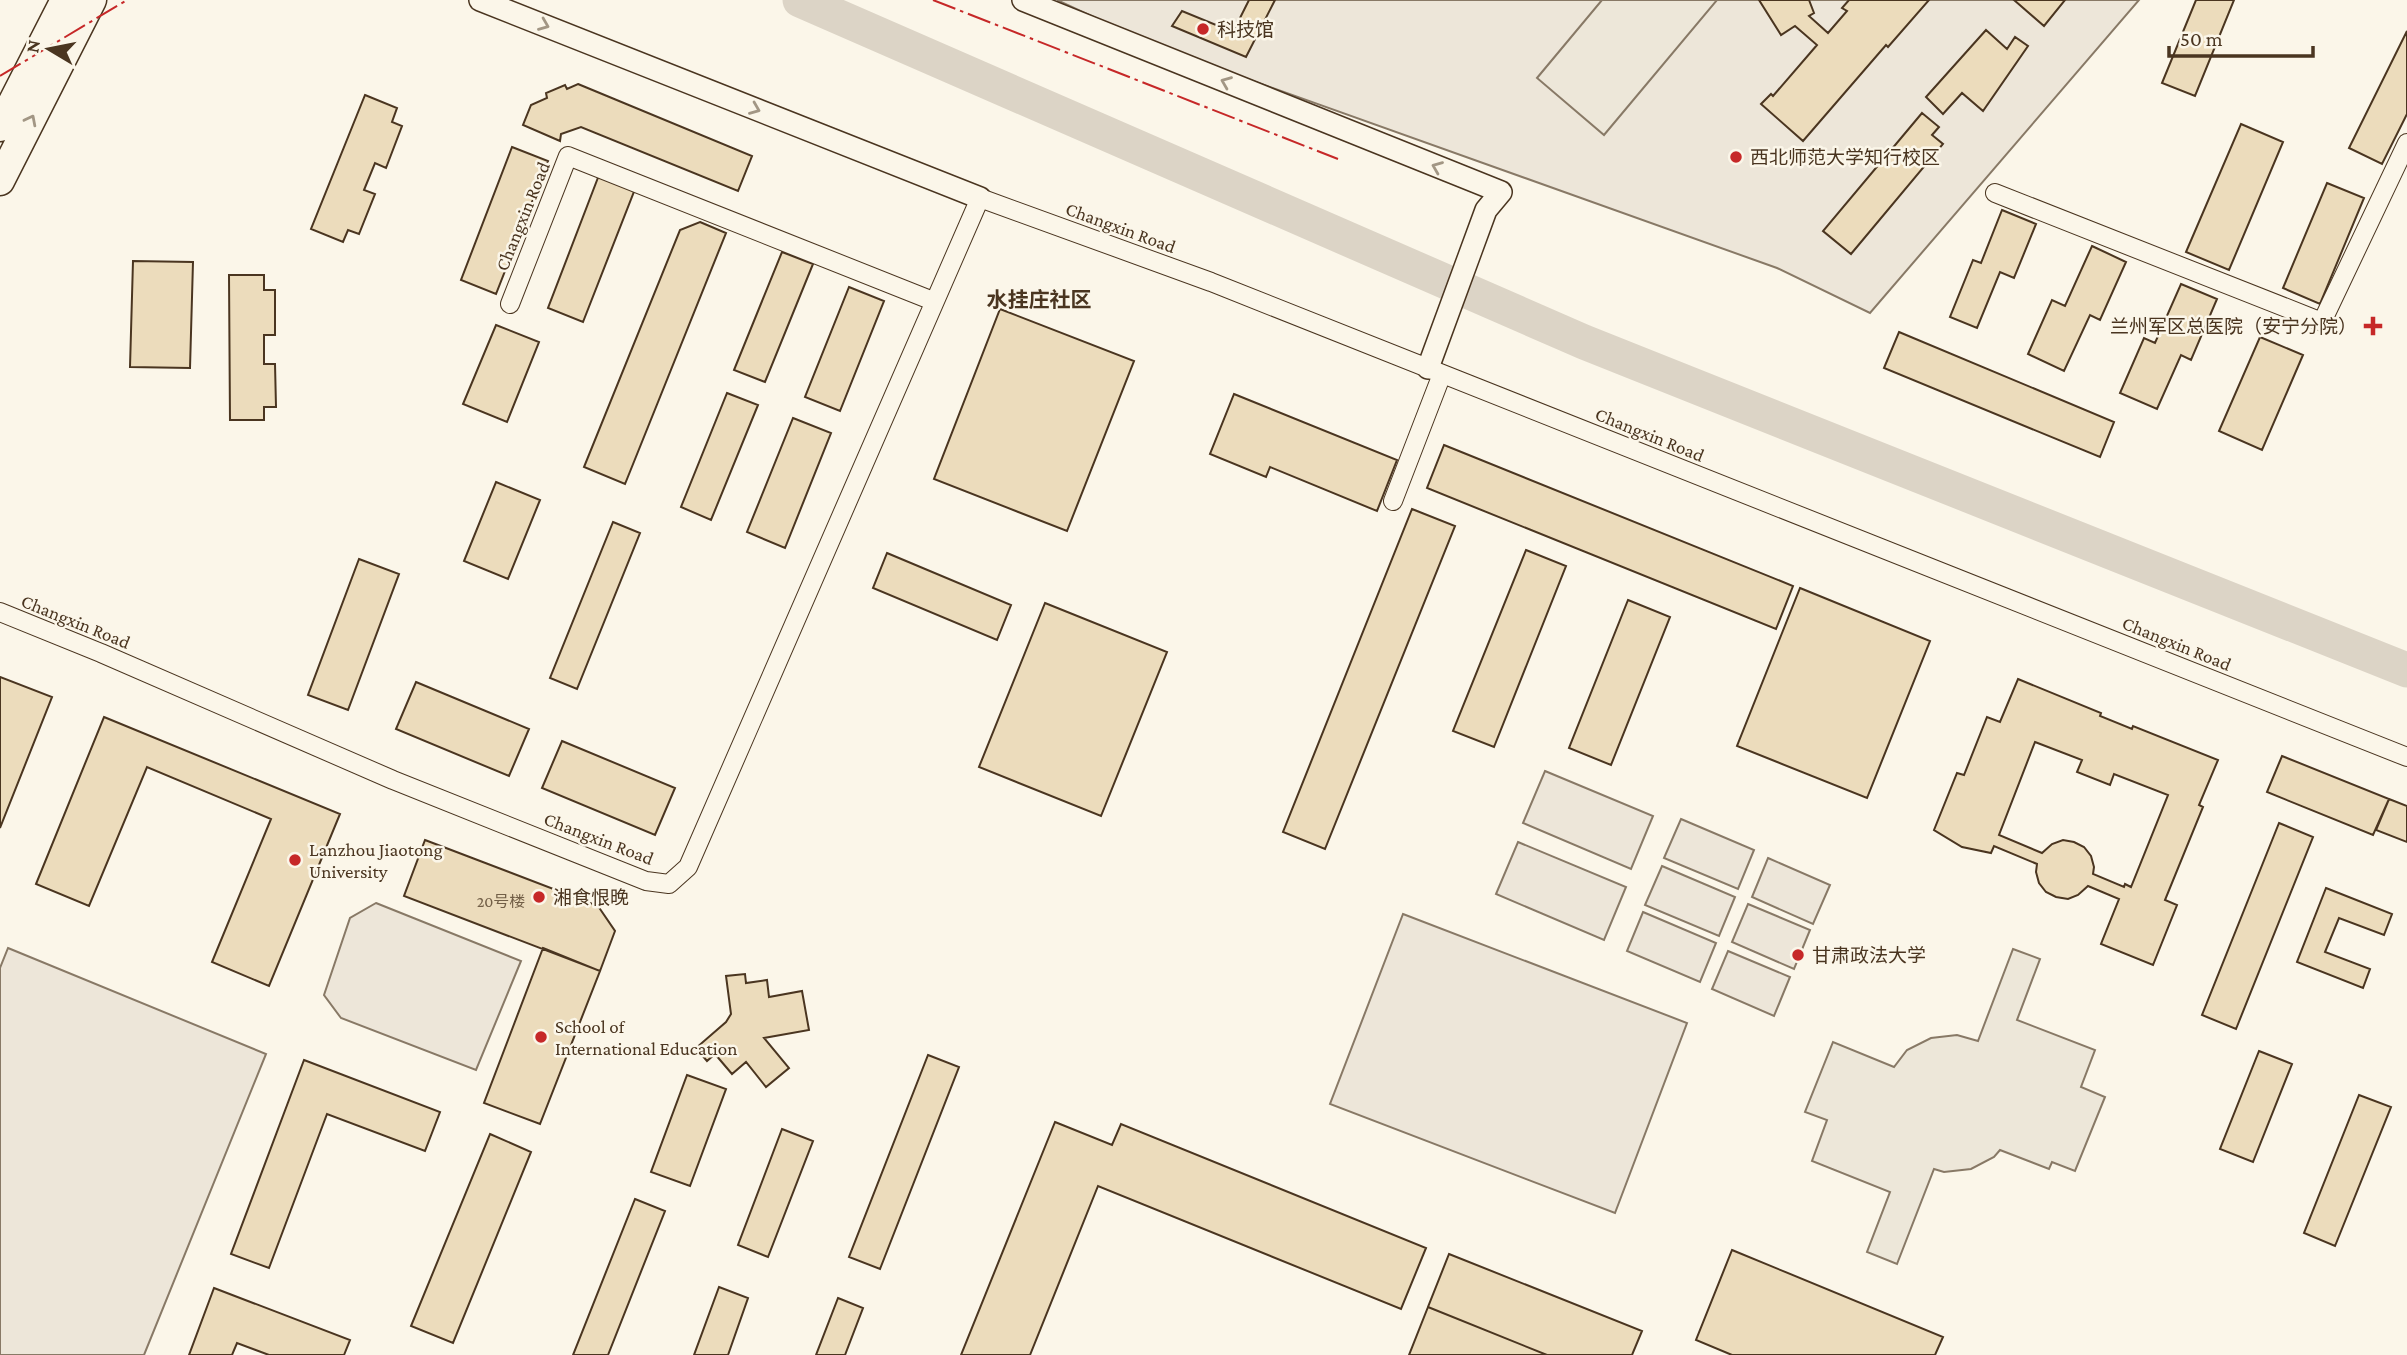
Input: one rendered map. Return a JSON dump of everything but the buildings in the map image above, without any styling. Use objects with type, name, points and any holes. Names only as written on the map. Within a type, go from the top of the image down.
[{"type":"main road","points":[[0,127],[65,0]]},
{"type":"main road","points":[[0,181],[92,0]]},
{"type":"street","points":[[480,0],[980,198]]},
{"type":"street","points":[[1023,0],[1501,192],[1486,210],[1451,306],[1435,371],[1393,500]]},
{"type":"street","points":[[1995,193],[2322,322],[2407,143]]},
{"type":"street","name":"Changxin Road","points":[[510,304],[568,156],[933,301]]},
{"type":"street","name":"Changxin Road","points":[[0,612],[393,780],[646,881],[669,884],[688,867],[980,198],[1211,282],[2407,757]]},
{"type":"shaded area","name":"西北师范大学知行校区","points":[[1057,0],[2139,0],[1870,313],[1777,268],[1158,47]]},
{"type":"shaded area","points":[[1602,0],[1717,0],[1604,135],[1537,78]]},
{"type":"shaded area","points":[[1545,771],[1653,816],[1631,869],[1523,823]]},
{"type":"shaded area","points":[[1681,819],[1754,850],[1738,889],[1664,858]]},
{"type":"shaded area","points":[[1518,842],[1626,887],[1604,940],[1496,894]]},
{"type":"shaded area","points":[[1768,858],[1830,885],[1813,924],[1752,897]]},
{"type":"shaded area","points":[[1662,866],[1735,897],[1719,936],[1645,905]]},
{"type":"shaded area","points":[[376,903],[521,961],[476,1070],[341,1018],[324,995],[350,918]]},
{"type":"shaded area","points":[[1748,904],[1810,930],[1794,969],[1732,942]]},
{"type":"shaded area","points":[[1643,912],[1716,943],[1700,982],[1627,951]]},
{"type":"shaded area","points":[[1403,914],[1687,1023],[1615,1213],[1330,1104]]},
{"type":"shaded area","points":[[8,948],[266,1054],[144,1355],[0,1355],[0,968]]},
{"type":"shaded area","points":[[2013,949],[2040,959],[2017,1020],[2095,1050],[2081,1087],[2105,1097],[2075,1171],[2052,1162],[2049,1169],[2000,1150],[1994,1157],[1971,1169],[1944,1172],[1934,1169],[1897,1264],[1867,1252],[1890,1192],[1812,1161],[1827,1120],[1805,1112],[1833,1042],[1894,1067],[1907,1050],[1931,1038],[1957,1035],[1978,1041]]},
{"type":"shaded area","points":[[1728,951],[1790,977],[1774,1016],[1712,989]]},
{"type":"waterway","points":[[800,0],[1584,342],[2407,670]]},
{"type":"power","points":[[0,76],[127,0]]},
{"type":"power","points":[[933,0],[1338,159]]},
{"type":"place","name":"科技馆","points":[[1203,29]]},
{"type":"place","name":"西北师范大学知行校区","points":[[1736,157]]},
{"type":"place","name":"兰州军区总医院（安宁分院）","points":[[2373,326]]},
{"type":"place","name":"Lanzhou Jiaotong University","points":[[295,860]]},
{"type":"place","name":"湘食恨晚","points":[[539,897]]},
{"type":"place","name":"甘肃政法大学","points":[[1798,955]]},
{"type":"place","name":"School of International Education","points":[[541,1037]]},
{"type":"district","name":"水挂庄社区","points":[[1039,300]]}]
